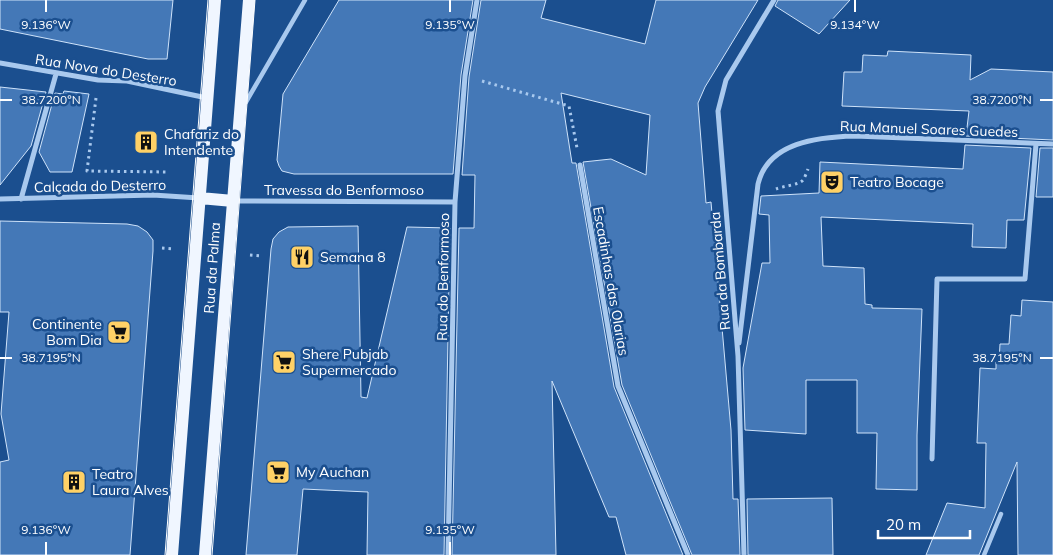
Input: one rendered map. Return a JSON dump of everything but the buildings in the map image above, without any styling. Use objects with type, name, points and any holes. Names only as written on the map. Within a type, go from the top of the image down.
[{"type":"main road","name":"Rua da Palma","points":[[172,555],[215,0]]},
{"type":"main road","points":[[240,112],[248,0]]},
{"type":"main road","name":"Rua da Palma","points":[[205,555],[240,112]]},
{"type":"main road","points":[[200,198],[233,201]]},
{"type":"street","name":"Rua da Palma","points":[[240,112],[305,0]]},
{"type":"street","name":"Rua do Benformoso","points":[[448,555],[455,202],[465,76],[477,0]]},
{"type":"street","name":"Rua da Bombarda","points":[[744,555],[738,356],[718,111],[726,80],[774,0]]},
{"type":"street","name":"Rua Nova do Desterro","points":[[0,63],[98,80],[127,81],[208,98]]},
{"type":"street","points":[[22,198],[56,74]]},
{"type":"street","name":"Rua Manuel Soares Guedes","points":[[738,356],[758,184],[766,165],[775,156],[788,148],[807,141],[827,137],[854,136],[1053,144]]},
{"type":"street","points":[[932,459],[937,279],[1025,278],[1036,144]]},
{"type":"street","name":"Escadinhas das Olarias","points":[[580,165],[618,386],[688,555]]},
{"type":"street","name":"Calçada do Desterro","points":[[0,198],[152,195],[200,198]]},
{"type":"street","name":"Travessa do Benformoso","points":[[233,201],[455,202]]},
{"type":"street","points":[[984,555],[1001,514]]},
{"type":"path","points":[[465,76],[569,106],[580,165]]},
{"type":"path","points":[[96,106],[87,171],[168,172]]},
{"type":"path","points":[[772,190],[796,184],[803,180],[808,169]]},
{"type":"tram line","points":[[165,555],[208,0]]},
{"type":"tram line","points":[[212,555],[255,0]]},
{"type":"place","name":"Chafariz do Intendente","points":[[146,142]]},
{"type":"place","name":"Teatro Bocage","points":[[832,182]]},
{"type":"place","name":"Semana 8","points":[[302,257]]},
{"type":"place","name":"Continente Bom Dia","points":[[119,332]]},
{"type":"place","name":"Shere Pubjab Supermercado","points":[[284,362]]},
{"type":"place","name":"My Auchan","points":[[278,472]]},
{"type":"place","name":"Teatro Laura Alves","points":[[74,482]]}]
